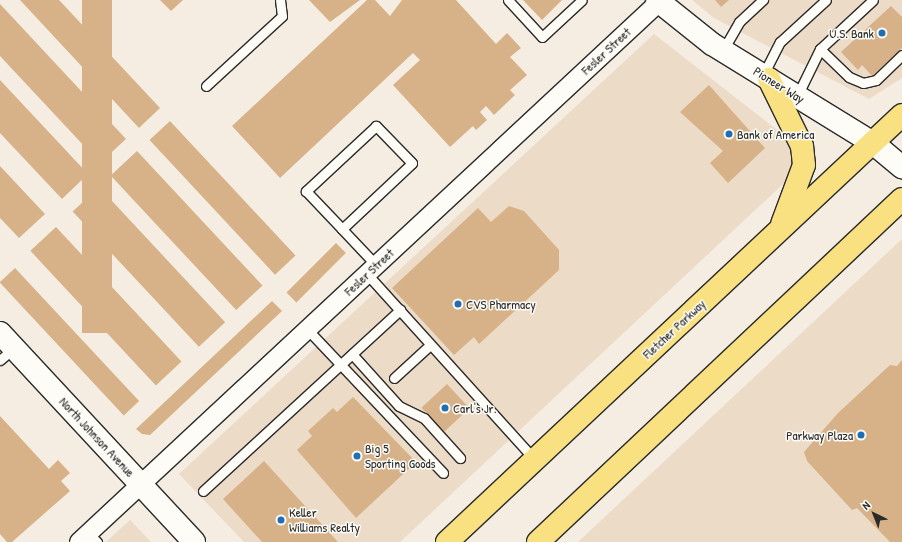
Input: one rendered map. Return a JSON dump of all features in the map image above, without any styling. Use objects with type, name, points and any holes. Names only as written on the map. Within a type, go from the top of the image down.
[{"type":"main road","name":"Pioneer Way","points":[[658,1],[723,50],[873,143],[902,167]]},
{"type":"main road","points":[[766,77],[802,146],[804,165],[779,231]]},
{"type":"main road","name":"Fletcher Parkway","points":[[447,542],[902,116]]},
{"type":"main road","points":[[538,542],[902,199]]},
{"type":"main road","name":"North Johnson Avenue","points":[[5,347],[141,483],[194,542]]},
{"type":"street","name":"Fesler Street","points":[[88,539],[141,483],[658,1]]},
{"type":"lane","points":[[206,86],[282,16],[280,0]]},
{"type":"lane","points":[[508,0],[542,37],[582,0]]},
{"type":"lane","points":[[723,50],[739,22],[763,0]]},
{"type":"lane","points":[[766,77],[780,42],[826,0]]},
{"type":"lane","points":[[797,96],[820,49],[873,0]]},
{"type":"lane","points":[[820,49],[845,74],[863,83],[876,80],[902,55]]},
{"type":"lane","points":[[342,229],[412,164],[376,126],[306,191],[342,229],[400,310],[535,460]]},
{"type":"lane","points":[[203,491],[400,310]]},
{"type":"lane","points":[[307,329],[443,473]]},
{"type":"lane","points":[[394,378],[430,345]]},
{"type":"lane","points":[[352,354],[399,406],[424,418],[460,458]]},
{"type":"shaded area","points":[[692,0],[902,0],[902,78],[869,99],[714,18]]},
{"type":"shaded area","points":[[654,34],[786,137],[797,171],[400,542],[244,542],[179,474]]},
{"type":"shaded area","points":[[902,239],[902,542],[578,542]]},
{"type":"shaded area","points":[[130,520],[151,542],[106,542]]},
{"type":"building","points":[[20,0],[59,0],[160,108],[139,128]]},
{"type":"building","points":[[82,0],[112,0],[112,333],[82,333]]},
{"type":"building","points":[[160,0],[183,0],[171,11]]},
{"type":"building","points":[[309,0],[360,0],[330,22]]},
{"type":"building","points":[[367,0],[375,0],[390,16],[402,0],[456,0],[496,44],[507,33],[521,48],[510,57],[527,75],[510,90],[515,95],[494,115],[486,106],[480,112],[487,120],[476,130],[473,126],[450,147],[393,85],[420,60],[413,53],[280,178],[232,126]]},
{"type":"building","points":[[523,0],[562,0],[542,20]]},
{"type":"building","points":[[715,0],[729,0],[721,7]]},
{"type":"building","points":[[0,4],[126,139],[100,163],[0,56]]},
{"type":"building","name":"U.S. Bank","points":[[891,6],[902,17],[902,48],[872,76],[862,65],[858,70],[841,52]]},
{"type":"building","points":[[0,80],[88,174],[62,199],[0,133]]},
{"type":"building","name":"Bank of America","points":[[709,85],[765,148],[728,183],[710,163],[723,151],[680,112]]},
{"type":"building","points":[[170,121],[295,256],[275,275],[150,140]]},
{"type":"building","points":[[137,151],[262,286],[236,310],[111,176]]},
{"type":"building","points":[[0,166],[45,214],[19,238],[0,218]]},
{"type":"building","points":[[99,187],[225,322],[199,347],[73,212]]},
{"type":"building","name":"CVS Pharmacy","points":[[509,206],[524,211],[559,250],[559,270],[479,344],[474,337],[454,355],[392,288],[478,208],[491,222]]},
{"type":"building","points":[[56,227],[181,362],[156,385],[30,251]]},
{"type":"building","points":[[336,243],[346,253],[296,302],[287,292]]},
{"type":"building","points":[[15,268],[139,401],[124,415],[0,283]]},
{"type":"building","points":[[272,301],[282,311],[150,435],[142,434],[136,429]]},
{"type":"building","name":"Parkway Plaza","points":[[902,360],[902,542],[890,542],[857,508],[852,510],[807,461],[804,452],[838,413],[890,365],[897,366]]},
{"type":"building","name":"Carl's Jr.","points":[[447,384],[470,408],[444,432],[421,408]]},
{"type":"building","name":"Big 5 Sporting Goods","points":[[353,397],[416,462],[356,518],[297,450],[312,436],[308,431],[333,408],[337,412]]},
{"type":"building","points":[[0,416],[49,469],[58,460],[70,473],[61,481],[70,491],[12,542],[7,542],[0,534]]},
{"type":"building","name":"Keller Williams Realty","points":[[264,461],[338,542],[262,542],[223,499]]},
{"type":"place","name":"U.S. Bank","points":[[882,33]]},
{"type":"place","name":"Bank of America","points":[[729,134]]},
{"type":"place","name":"CVS Pharmacy","points":[[458,304]]},
{"type":"place","name":"Carl's Jr.","points":[[445,408]]},
{"type":"place","name":"Parkway Plaza","points":[[861,435]]},
{"type":"place","name":"Big 5 Sporting Goods","points":[[357,456]]},
{"type":"place","name":"Keller Williams Realty","points":[[281,520]]}]
